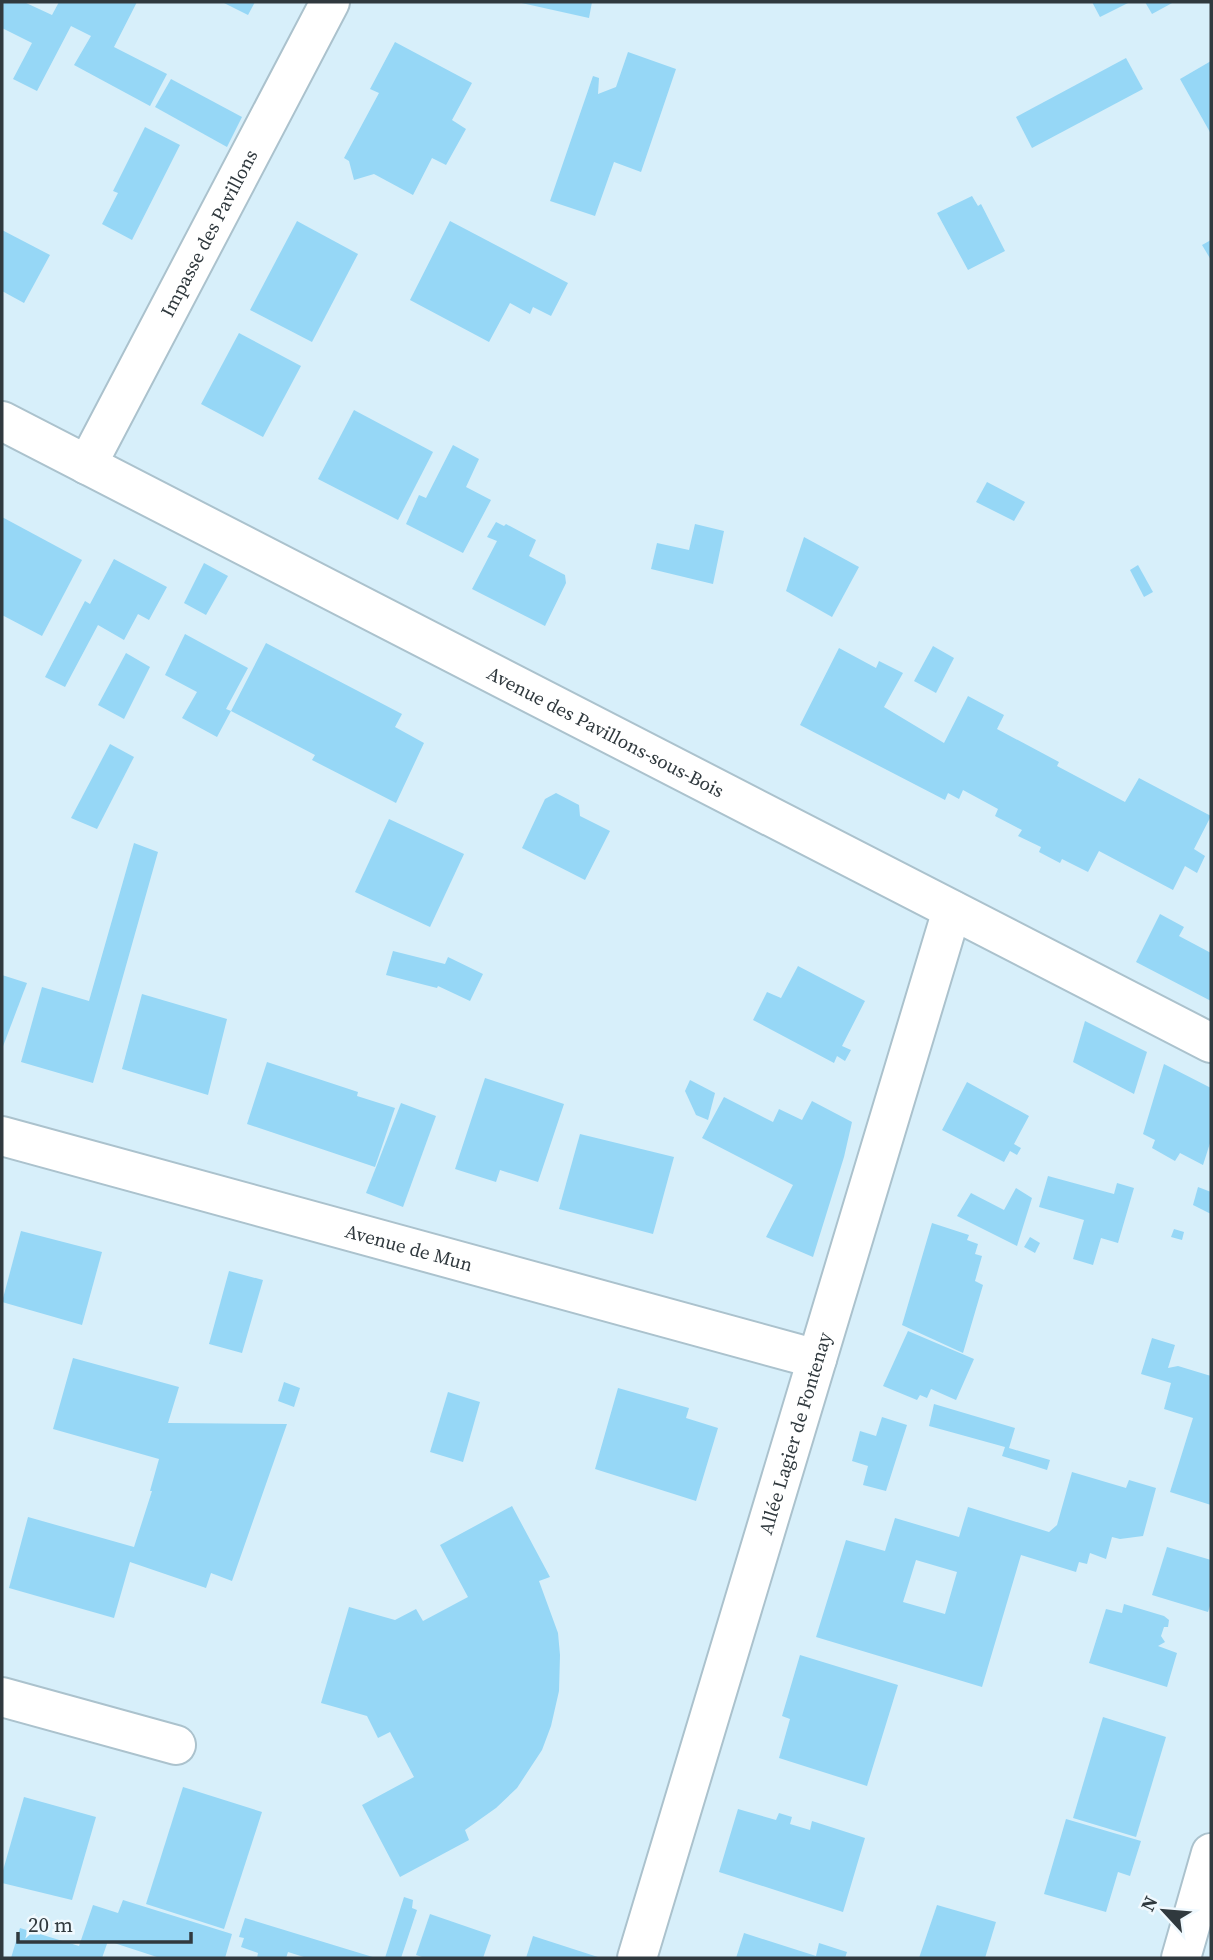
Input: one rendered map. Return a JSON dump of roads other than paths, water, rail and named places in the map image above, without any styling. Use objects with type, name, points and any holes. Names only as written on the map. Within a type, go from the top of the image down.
[{"type":"street","name":"Impasse des Pavillons","points":[[87,464],[330,2]]},
{"type":"street","name":"Avenue des Pavillons-sous-Bois","points":[[2,421],[1211,1044]]},
{"type":"street","name":"Allée Lagier de Fontenay","points":[[637,1958],[952,910]]},
{"type":"street","name":"Avenue de Mun","points":[[2,1136],[817,1359]]},
{"type":"street","points":[[2,1697],[176,1745]]},
{"type":"street","points":[[1181,1958],[1211,1853]]}]
